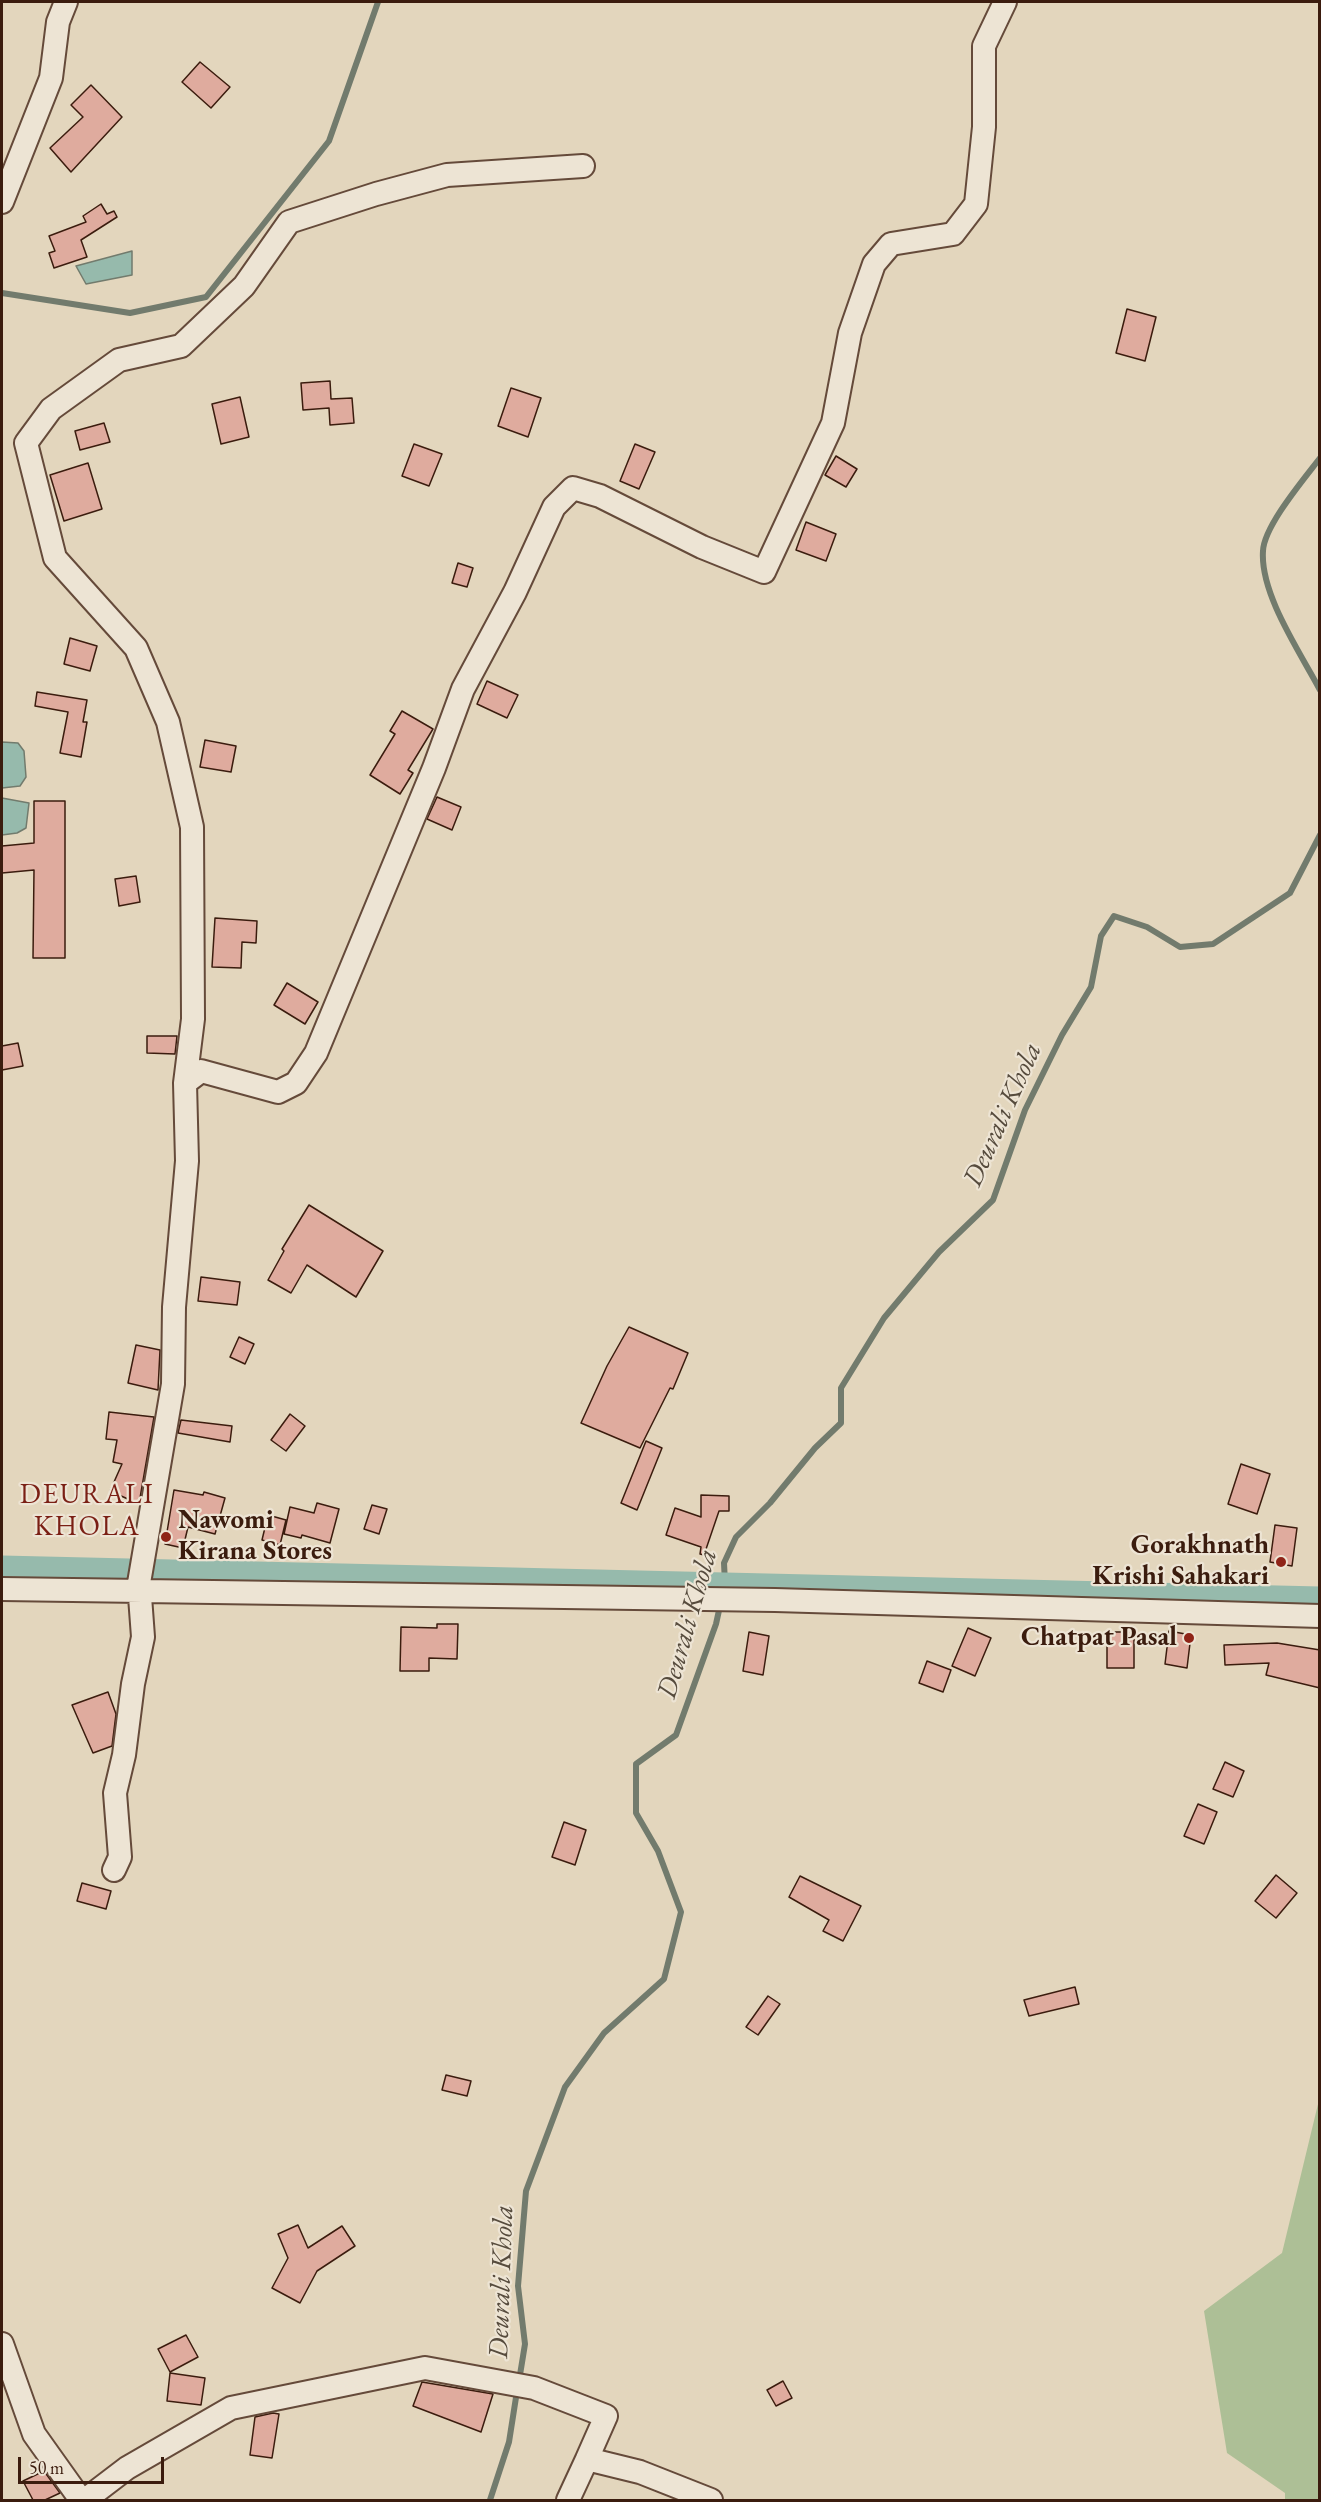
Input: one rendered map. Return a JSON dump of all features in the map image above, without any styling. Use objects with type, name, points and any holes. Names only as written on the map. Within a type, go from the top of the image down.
[{"type":"street","points":[[2,202],[51,78],[58,22],[66,2]]},
{"type":"street","points":[[185,1083],[201,1071],[278,1092],[296,1083],[316,1053],[434,768],[463,689],[515,592],[554,507],[573,488],[600,496],[702,547],[764,572],[833,423],[850,333],[874,264],[891,244],[953,234],[976,204],[984,127],[984,46],[1005,2]]},
{"type":"street","points":[[114,1870],[120,1857],[115,1793],[124,1755],[143,1638],[139,1588],[173,1384],[174,1307],[188,1161],[185,1083],[193,1019],[192,827],[168,722],[136,648],[56,558],[26,442],[51,409],[119,360],[182,346],[244,286],[289,222],[376,194],[447,175],[584,166]]},
{"type":"street","points":[[2,1589],[139,1588],[775,1600],[1320,1616]]},
{"type":"street","points":[[2,2344],[33,2434],[83,2500],[127,2468],[231,2408],[425,2368],[534,2388],[606,2416],[568,2500]]},
{"type":"street","points":[[587,2459],[640,2472],[711,2500]]},
{"type":"shaded area","points":[[132,251],[132,275],[86,284],[76,266]]},
{"type":"shaded area","points":[[2,742],[18,743],[24,751],[26,777],[20,786],[2,788]]},
{"type":"shaded area","points":[[2,798],[29,803],[26,828],[17,833],[2,835]]},
{"type":"shaded area","points":[[1319,2100],[1319,2500],[1285,2500],[1285,2493],[1227,2453],[1204,2311],[1282,2253]]},
{"type":"building","points":[[200,62],[230,87],[211,108],[182,82]]},
{"type":"building","points":[[91,85],[122,117],[71,172],[50,148],[83,117],[71,105]]},
{"type":"building","points":[[101,204],[107,214],[114,211],[117,217],[81,240],[87,257],[54,268],[49,253],[55,251],[49,236],[86,222],[83,216]]},
{"type":"building","points":[[1127,309],[1156,317],[1145,361],[1116,353]]},
{"type":"building","points":[[330,381],[331,399],[352,398],[354,423],[330,425],[329,408],[303,410],[301,383]]},
{"type":"building","points":[[511,388],[541,398],[528,437],[498,426]]},
{"type":"building","points":[[240,397],[249,437],[221,444],[212,404]]},
{"type":"building","points":[[104,423],[110,442],[80,450],[75,431]]},
{"type":"building","points":[[414,444],[442,454],[429,486],[402,476]]},
{"type":"building","points":[[635,444],[655,452],[639,489],[620,481]]},
{"type":"building","points":[[836,456],[857,469],[846,487],[825,475]]},
{"type":"building","points":[[88,463],[102,509],[64,521],[50,475]]},
{"type":"building","points":[[806,522],[836,534],[826,561],[796,550]]},
{"type":"building","points":[[458,563],[473,568],[467,587],[452,583]]},
{"type":"building","points":[[70,638],[97,646],[90,671],[64,664]]},
{"type":"building","points":[[487,681],[518,695],[507,718],[477,704]]},
{"type":"building","points":[[37,692],[87,700],[83,722],[87,722],[81,757],[60,753],[68,712],[35,706]]},
{"type":"building","points":[[402,711],[433,729],[408,770],[413,773],[400,794],[370,775],[395,734],[390,731]]},
{"type":"building","points":[[205,740],[236,746],[231,772],[200,767]]},
{"type":"building","points":[[437,797],[461,807],[452,830],[427,819]]},
{"type":"building","points":[[34,801],[65,801],[65,958],[33,958],[34,870],[2,873],[2,846],[34,843]]},
{"type":"building","points":[[136,876],[140,902],[119,906],[115,879]]},
{"type":"building","points":[[215,918],[257,921],[256,943],[242,942],[241,968],[212,967]]},
{"type":"building","points":[[287,983],[318,1002],[305,1024],[274,1005]]},
{"type":"building","points":[[147,1036],[177,1036],[175,1054],[147,1053]]},
{"type":"building","points":[[18,1043],[23,1066],[2,1070],[2,1046]]},
{"type":"building","points":[[309,1205],[383,1251],[356,1297],[307,1265],[291,1293],[268,1280],[284,1251],[282,1249]]},
{"type":"building","points":[[201,1277],[240,1282],[237,1305],[198,1301]]},
{"type":"building","points":[[629,1327],[688,1353],[673,1389],[670,1388],[640,1448],[581,1423],[607,1366]]},
{"type":"building","points":[[239,1337],[254,1344],[245,1364],[230,1357]]},
{"type":"building","points":[[136,1345],[160,1350],[158,1390],[128,1383]]},
{"type":"building","points":[[109,1412],[154,1417],[139,1504],[110,1491],[122,1464],[113,1462],[117,1440],[106,1439]]},
{"type":"building","points":[[290,1414],[305,1426],[286,1451],[271,1440]]},
{"type":"building","points":[[181,1420],[232,1426],[230,1442],[178,1433]]},
{"type":"building","points":[[646,1441],[662,1448],[637,1510],[621,1503]]},
{"type":"building","points":[[1241,1464],[1270,1474],[1257,1514],[1228,1504]]},
{"type":"building","points":[[174,1490],[203,1495],[204,1492],[225,1498],[215,1534],[188,1527],[183,1548],[165,1544]]},
{"type":"building","points":[[701,1495],[729,1496],[729,1511],[719,1511],[704,1555],[700,1554],[701,1547],[666,1535],[675,1508],[701,1517]]},
{"type":"building","points":[[317,1503],[339,1509],[330,1543],[302,1535],[301,1538],[284,1534],[290,1507],[314,1513]]},
{"type":"building","points":[[372,1505],[387,1509],[379,1534],[364,1529]]},
{"type":"building","points":[[268,1515],[286,1520],[280,1545],[262,1540]]},
{"type":"building","points":[[1275,1525],[1297,1528],[1292,1566],[1270,1562]]},
{"type":"building","points":[[437,1624],[458,1624],[457,1659],[429,1658],[429,1671],[400,1671],[401,1627],[437,1628]]},
{"type":"building","points":[[968,1628],[991,1638],[975,1676],[952,1666]]},
{"type":"building","points":[[1169,1631],[1191,1635],[1187,1668],[1165,1664]]},
{"type":"building","points":[[749,1632],[769,1636],[763,1675],[743,1671]]},
{"type":"building","points":[[1107,1632],[1134,1632],[1134,1668],[1107,1668]]},
{"type":"building","points":[[1277,1643],[1320,1650],[1320,1688],[1266,1675],[1269,1663],[1225,1665],[1224,1645]]},
{"type":"building","points":[[927,1661],[951,1670],[943,1692],[919,1683]]},
{"type":"building","points":[[108,1692],[116,1714],[112,1746],[93,1753],[72,1705]]},
{"type":"building","points":[[1225,1762],[1244,1771],[1233,1797],[1213,1789]]},
{"type":"building","points":[[1198,1804],[1217,1812],[1204,1844],[1184,1836]]},
{"type":"building","points":[[564,1822],[586,1830],[575,1865],[552,1857]]},
{"type":"building","points":[[1276,1875],[1297,1893],[1276,1918],[1255,1901]]},
{"type":"building","points":[[800,1876],[861,1906],[843,1941],[823,1931],[829,1920],[789,1897]]},
{"type":"building","points":[[82,1883],[111,1891],[106,1909],[77,1901]]},
{"type":"building","points":[[1075,1987],[1079,2004],[1029,2016],[1024,2000]]},
{"type":"building","points":[[768,1996],[780,2004],[758,2035],[746,2027]]},
{"type":"building","points":[[446,2075],[471,2081],[467,2096],[442,2090]]},
{"type":"building","points":[[298,2225],[308,2248],[342,2226],[355,2246],[317,2271],[300,2303],[272,2288],[288,2258],[278,2234]]},
{"type":"building","points":[[186,2335],[198,2357],[170,2372],[158,2349]]},
{"type":"building","points":[[170,2373],[205,2378],[201,2405],[167,2401]]},
{"type":"building","points":[[783,2381],[792,2398],[776,2406],[767,2390]]},
{"type":"building","points":[[422,2382],[493,2394],[481,2432],[413,2406]]},
{"type":"building","points":[[279,2414],[272,2458],[250,2455],[255,2417]]},
{"type":"building","points":[[44,2471],[60,2493],[45,2500],[33,2500],[23,2481]]},
{"type":"waterway","points":[[2,293],[130,313],[206,297],[329,141],[378,2]]},
{"type":"waterway","name":"Deurali Khola","points":[[1320,458],[1277,516],[1265,541],[1263,551],[1264,568],[1274,604],[1320,690]]},
{"type":"waterway","name":"Deurali Khola","points":[[519,2381],[525,2344],[518,2286],[526,2191],[565,2087],[604,2033],[664,1979],[681,1912],[658,1851],[636,1813],[636,1764],[676,1735],[716,1624],[725,1583],[724,1563],[736,1537],[770,1503],[815,1448],[841,1423],[841,1388],[884,1318],[939,1252],[993,1200],[1025,1110],[1062,1035],[1091,987],[1101,936],[1114,916],[1147,927],[1180,947],[1213,944],[1290,893],[1320,835]]},
{"type":"waterway","points":[[2,1566],[1320,1597]]},
{"type":"waterway","name":"Deurali Khola","points":[[490,2500],[509,2442],[517,2391]]},
{"type":"place","name":"Nawomi Kirana Stores","points":[[166,1537]]},
{"type":"place","name":"Gorakhnath Krishi Sahakari","points":[[1281,1562]]},
{"type":"place","name":"Chatpat Pasal","points":[[1189,1638]]},
{"type":"district","name":"DEURALI KHOLA","points":[[87,1511]]}]
